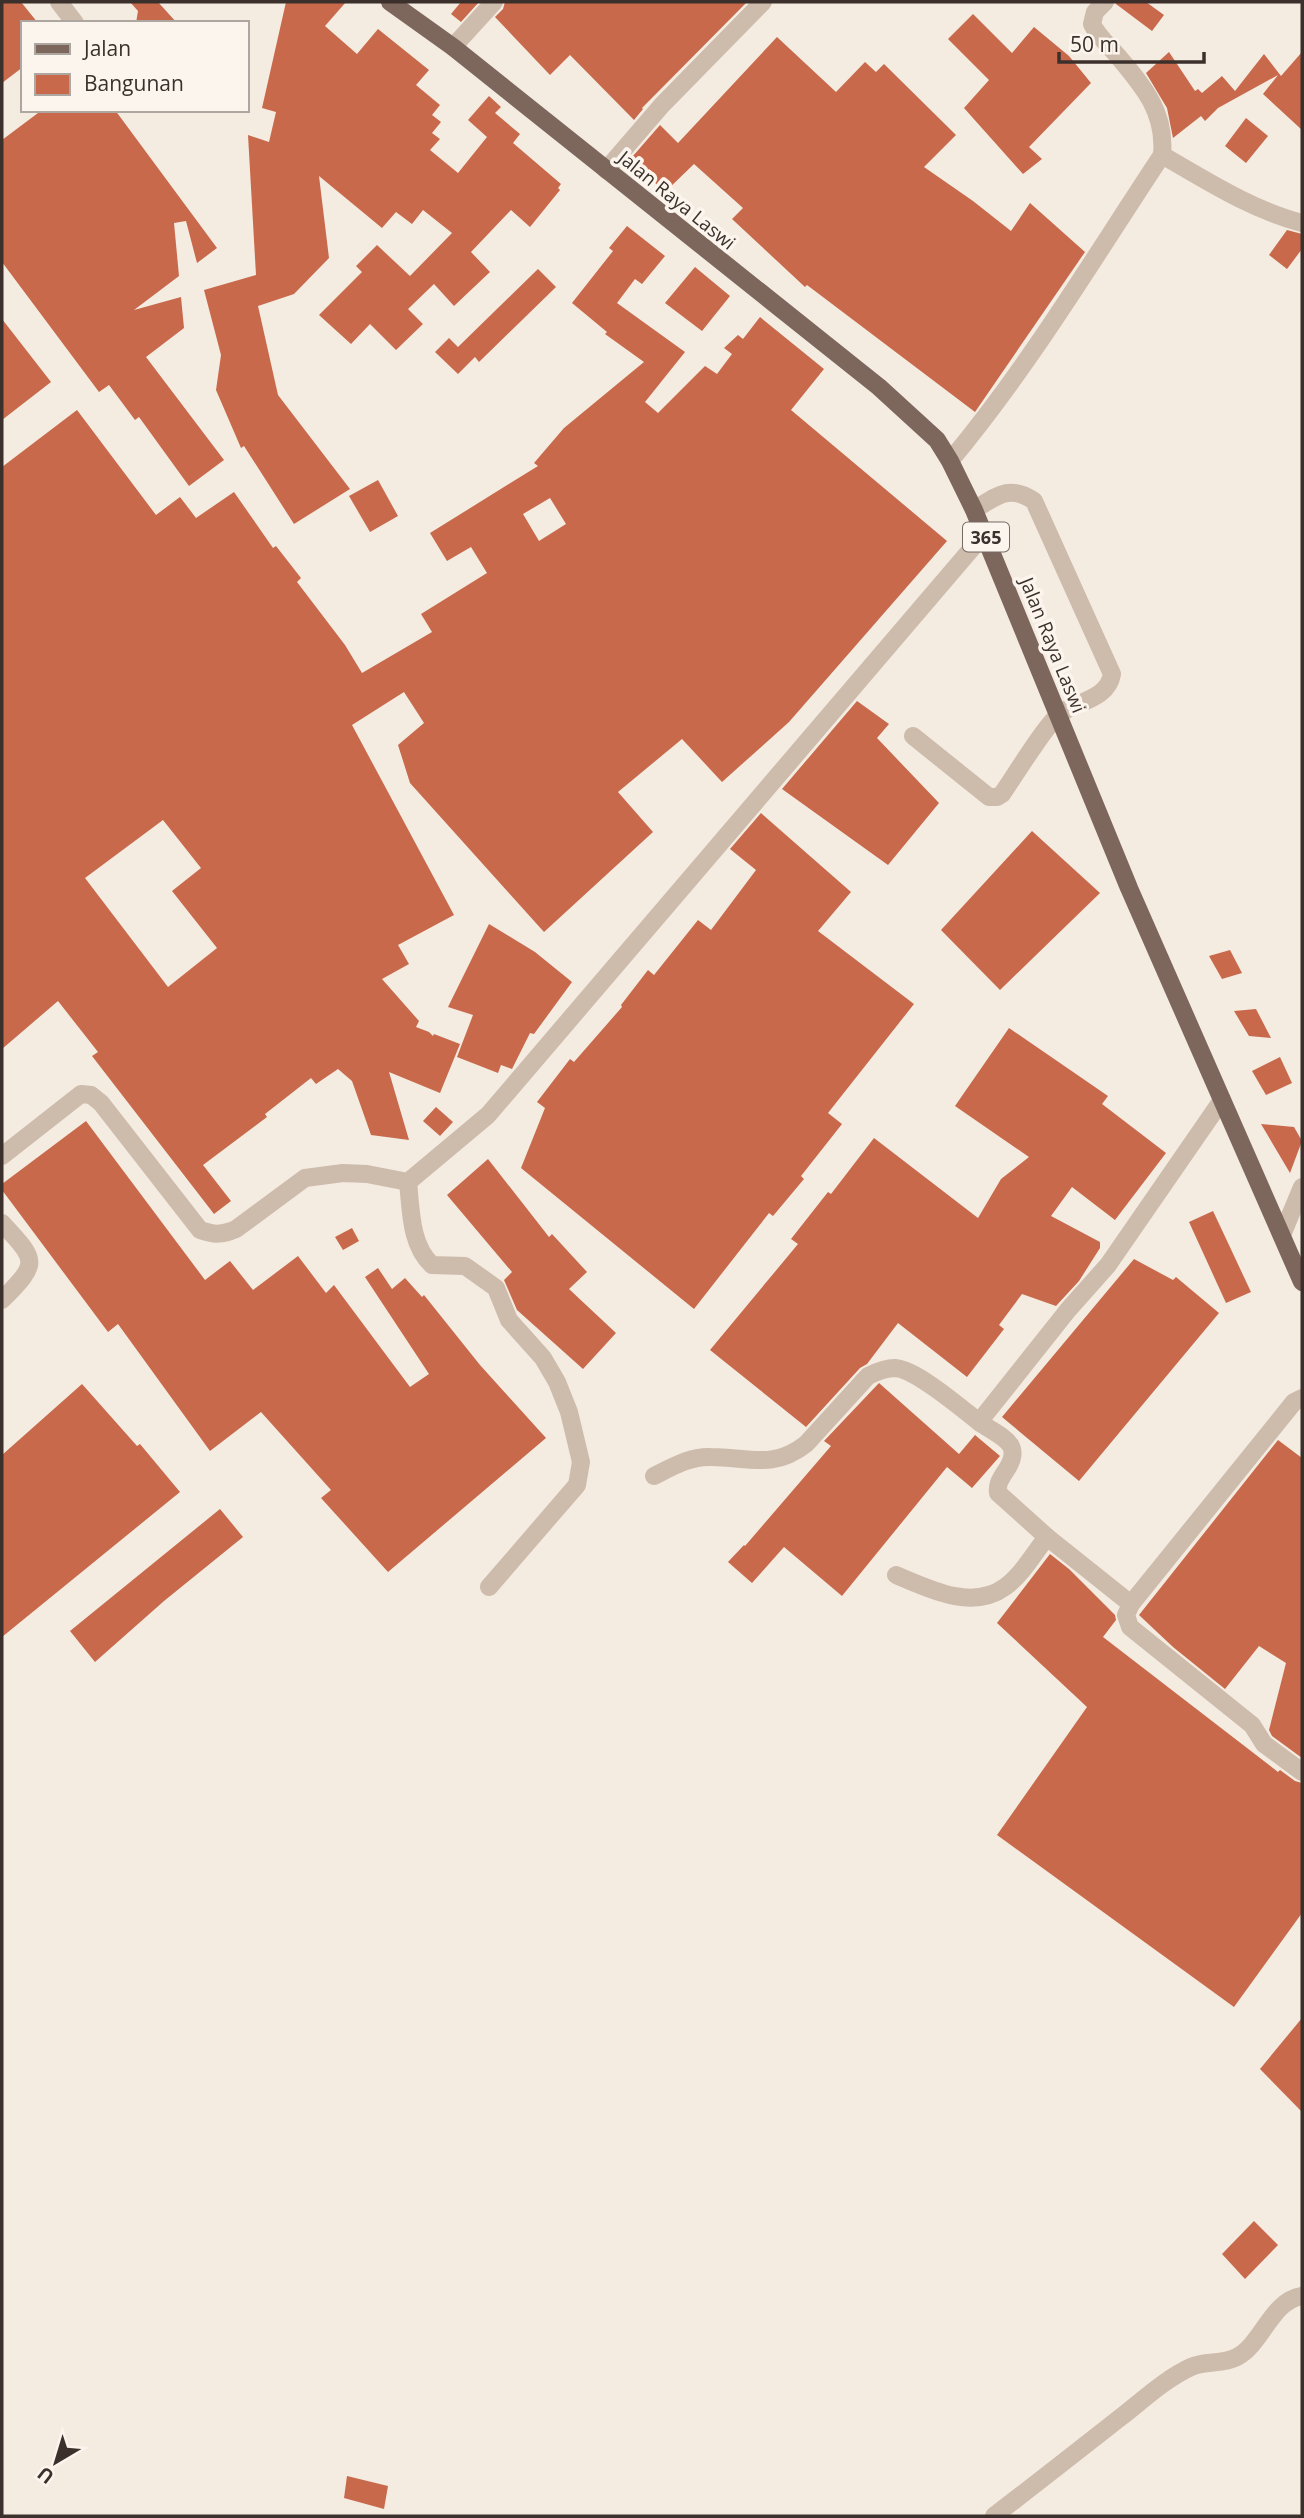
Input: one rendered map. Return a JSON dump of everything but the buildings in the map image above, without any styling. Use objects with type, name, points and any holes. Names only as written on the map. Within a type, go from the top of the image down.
[{"type":"main road","name":"Jalan Raya Laswi","points":[[390,2],[453,47],[879,387],[937,440],[950,460],[985,533],[1129,888],[1302,1282]]},
{"type":"street","points":[[59,2],[73,21]]},
{"type":"street","points":[[453,47],[494,2]]},
{"type":"street","points":[[606,170],[662,104],[763,2]]},
{"type":"street","points":[[950,460],[991,412],[1059,316],[1162,155],[1163,132],[1158,115],[1133,75],[1092,24],[1095,12],[1105,2]]},
{"type":"street","points":[[1162,155],[1229,194],[1302,223]]},
{"type":"street","points":[[913,736],[989,797],[997,797],[1002,794],[1059,714],[1100,694],[1107,687],[1112,674],[1034,501],[1025,495],[1003,493],[974,510]]},
{"type":"street","points":[[408,1182],[488,1115],[985,533]]},
{"type":"street","points":[[2,1156],[81,1094],[91,1095],[101,1103],[200,1230],[212,1234],[224,1235],[236,1229],[305,1178],[343,1173],[367,1174],[408,1182]]},
{"type":"street","points":[[979,1422],[1068,1310],[1108,1265],[1222,1100]]},
{"type":"street","points":[[408,1182],[414,1232],[425,1259],[432,1265],[465,1266],[496,1287],[509,1320],[543,1358],[557,1382],[569,1412],[581,1462],[577,1485],[489,1587]]},
{"type":"street","points":[[1282,1235],[1302,1187]]},
{"type":"street","points":[[2,1223],[28,1251],[30,1261],[26,1275],[2,1300]]},
{"type":"street","points":[[654,1476],[688,1460],[710,1457],[761,1461],[795,1453],[868,1376],[880,1370],[895,1368],[910,1372],[1008,1442],[1014,1453],[1013,1460],[998,1482],[998,1493],[1046,1537],[1131,1604]]},
{"type":"street","points":[[1302,1398],[1294,1402],[1131,1604],[1126,1615],[1130,1627],[1252,1725],[1264,1744],[1302,1772]]},
{"type":"street","points":[[896,1575],[953,1596],[978,1599],[1005,1587],[1046,1537]]},
{"type":"street","points":[[994,2516],[1170,2379],[1204,2362],[1220,2362],[1237,2356],[1249,2346],[1277,2312],[1295,2297],[1302,2296]]}]
